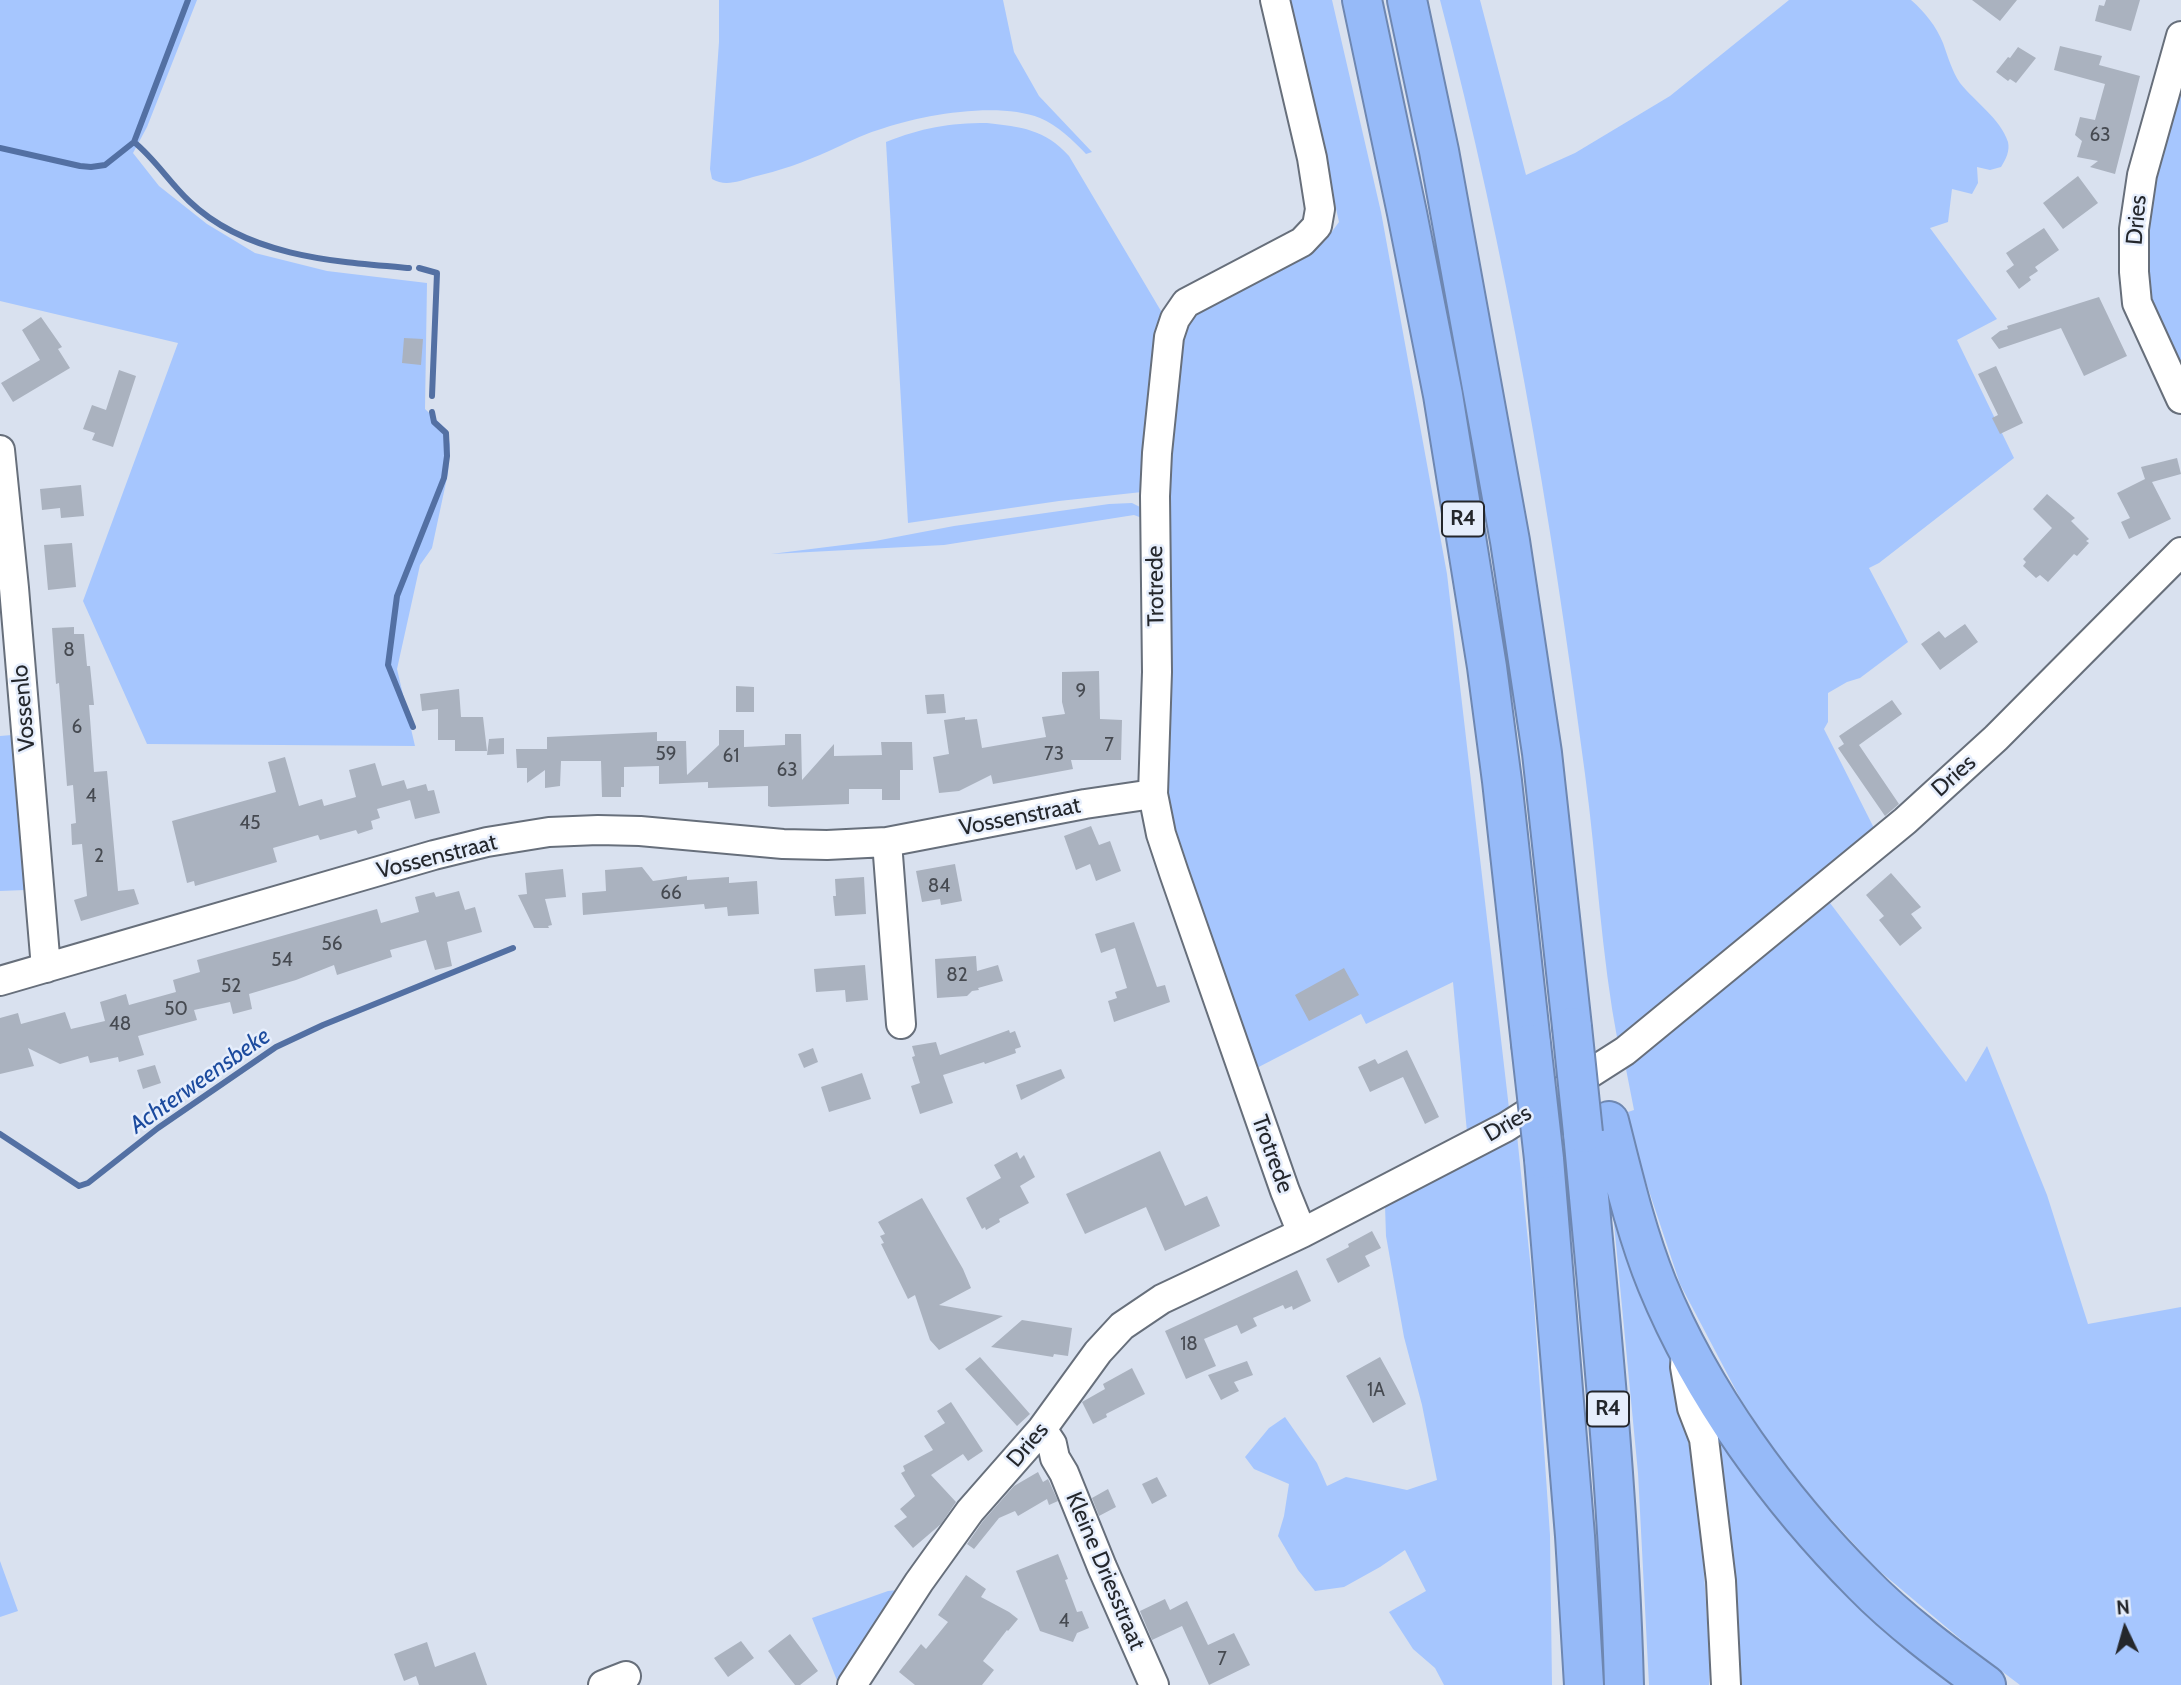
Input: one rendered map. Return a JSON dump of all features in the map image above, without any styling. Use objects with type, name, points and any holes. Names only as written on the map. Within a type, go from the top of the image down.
[{"type":"highway","name":"R4","points":[[1362,0],[1443,395],[1499,755],[1544,1159],[1575,1536],[1584,1685]]},
{"type":"highway","name":"R4","points":[[1406,0],[1444,176],[1510,541],[1542,752],[1563,949],[1581,1027],[1596,1127],[1604,1361],[1615,1511],[1623,1685]]},
{"type":"highway","points":[[1596,1127],[1631,1206],[1657,1284],[1686,1344],[1764,1470],[1814,1533],[1864,1586],[1942,1652],[1986,1685]]},
{"type":"street","name":"Trotrede","points":[[1275,0],[1312,158],[1321,209],[1317,226],[1302,242],[1186,303],[1175,319],[1169,337],[1156,474],[1157,672],[1153,794],[1161,834],[1174,873],[1284,1191],[1302,1233]]},
{"type":"street","name":"Dries","points":[[2181,36],[2142,175],[2134,229],[2137,303],[2181,399]]},
{"type":"street","name":"Vossenlo","points":[[0,450],[7,588],[46,968]]},
{"type":"street","name":"Dries","points":[[852,1685],[919,1582],[970,1511],[1042,1429],[1098,1352],[1122,1326],[1162,1299],[1302,1233],[1506,1127],[1625,1051],[1905,821],[1996,738],[2181,553]]},
{"type":"street","name":"Vossenstraat","points":[[0,981],[484,842],[536,834],[598,830],[640,831],[783,844],[887,842],[1085,804],[1153,794]]},
{"type":"street","points":[[887,842],[901,1024]]},
{"type":"street","points":[[1686,1344],[1685,1367],[1692,1408],[1704,1439],[1721,1581],[1726,1685]]},
{"type":"street","name":"Kleine Driesstraat","points":[[1042,1429],[1052,1444],[1055,1458],[1064,1473],[1101,1567],[1154,1685]]},
{"type":"street","points":[[1023,1451],[1055,1458]]},
{"type":"shaded area","points":[[0,0],[197,0],[147,127],[133,153],[159,186],[207,224],[255,253],[327,271],[427,283],[425,409],[447,430],[450,445],[448,473],[432,548],[420,565],[397,669],[415,746],[147,744],[83,601],[178,343],[0,301]]},
{"type":"shaded area","points":[[719,0],[1003,0],[1014,52],[1039,96],[1092,152],[1086,154],[1059,129],[1040,118],[1023,113],[981,110],[937,115],[895,124],[772,172],[732,182],[722,183],[712,179],[710,169],[719,42]]},
{"type":"shaded area","points":[[1290,0],[1332,0],[1381,212],[1447,574],[1510,1117],[1467,1132],[1453,982],[1366,1024],[1361,1014],[1251,1071],[1172,827],[1167,755],[1167,512],[1180,342],[1187,323],[1197,309],[1267,273],[1304,258],[1325,241],[1339,222]]},
{"type":"shaded area","points":[[1440,0],[1480,0],[1526,175],[1575,153],[1670,96],[1789,0],[1911,0],[1937,31],[1960,83],[1999,125],[2008,142],[2007,155],[2001,167],[1990,170],[1977,167],[1978,183],[1972,194],[1952,189],[1948,222],[1930,228],[1997,319],[1957,340],[2014,458],[1869,568],[1908,642],[1860,678],[1828,693],[1828,722],[1824,729],[1877,834],[1618,1043],[1607,976],[1572,677],[1542,482],[1486,192]]},
{"type":"shaded area","points":[[2181,64],[2181,365],[2149,300],[2144,278],[2153,162]]},
{"type":"shaded area","points":[[987,123],[1032,131],[1051,140],[1069,156],[1161,311],[1164,319],[1142,492],[908,523],[886,142],[935,127]]},
{"type":"shaded area","points":[[1132,503],[1140,507],[1142,518],[1134,515],[944,545],[771,554],[875,541],[954,526],[1109,504]]},
{"type":"shaded area","points":[[12,735],[25,890],[0,891],[0,736]]},
{"type":"shaded area","points":[[1830,903],[1966,1082],[1987,1046],[2047,1195],[2088,1324],[2181,1307],[2181,1685],[2020,1685],[1971,1648],[1876,1568],[1781,1462],[1740,1398],[1680,1284],[1638,1158],[1628,1112],[1634,1110],[1626,1069]]},
{"type":"shaded area","points":[[1517,1135],[1533,1289],[1550,1535],[1552,1685],[1444,1685],[1435,1668],[1413,1649],[1389,1612],[1426,1591],[1405,1550],[1344,1587],[1315,1591],[1298,1570],[1278,1536],[1289,1484],[1254,1469],[1245,1457],[1269,1428],[1285,1417],[1317,1463],[1327,1486],[1346,1477],[1407,1490],[1437,1480],[1422,1405],[1404,1337],[1386,1236],[1385,1205]]},
{"type":"shaded area","points":[[1610,1182],[1670,1334],[1700,1510],[1709,1685],[1649,1685],[1638,1473]]},
{"type":"shaded area","points":[[1714,1413],[1969,1685],[1738,1685],[1732,1549]]},
{"type":"shaded area","points":[[0,1561],[18,1611],[0,1617]]},
{"type":"shaded area","points":[[898,1590],[897,1604],[838,1683],[812,1618],[888,1591]]},
{"type":"building","points":[[1972,0],[2017,0],[2000,21]]},
{"type":"building","points":[[2106,0],[2140,0],[2131,31],[2095,21],[2099,5],[2104,6]]},
{"type":"building","points":[[2060,46],[2102,56],[2099,65],[2140,76],[2115,174],[2090,167],[2098,161],[2077,157],[2082,141],[2075,135],[2080,117],[2095,120],[2105,84],[2054,70]]},
{"type":"building","points":[[2018,47],[2036,58],[2016,83],[2010,79],[2008,81],[1996,72]]},
{"type":"building","points":[[2078,176],[2098,203],[2063,229],[2043,203]]},
{"type":"building","points":[[2044,228],[2059,250],[2035,267],[2038,271],[2019,289],[2006,271],[2014,265],[2006,253]]},
{"type":"building","points":[[2099,297],[2127,356],[2084,376],[2061,328],[1999,349],[1991,338],[2008,329],[2007,326]]},
{"type":"building","points":[[41,317],[62,347],[58,349],[70,368],[13,402],[1,383],[40,360],[22,330]]},
{"type":"building","points":[[404,338],[423,339],[421,365],[402,363]]},
{"type":"building","points":[[1996,366],[2023,423],[2000,434],[1992,418],[1998,415],[1978,374]]},
{"type":"building","points":[[119,370],[136,376],[113,447],[92,440],[95,433],[83,429],[92,405],[106,410]]},
{"type":"building","points":[[2177,458],[2181,474],[2152,482],[2171,519],[2129,539],[2121,522],[2130,518],[2117,493],[2145,479],[2141,467]]},
{"type":"building","points":[[81,485],[84,516],[61,518],[60,508],[42,510],[40,489]]},
{"type":"building","points":[[2047,494],[2075,518],[2071,521],[2089,539],[2086,541],[2089,543],[2077,556],[2074,554],[2048,582],[2040,575],[2036,578],[2023,566],[2026,562],[2023,559],[2052,528],[2033,509]]},
{"type":"building","points":[[72,543],[76,587],[48,590],[44,545]]},
{"type":"building","points":[[1965,624],[1978,642],[1940,670],[1921,644],[1939,631],[1945,638]]},
{"type":"building","points":[[74,627],[74,634],[84,634],[87,666],[90,666],[94,705],[89,705],[94,772],[107,771],[118,891],[134,889],[139,904],[81,921],[74,900],[87,896],[82,844],[72,845],[71,824],[76,823],[73,785],[67,786],[52,628]]},
{"type":"building","points":[[1099,671],[1100,719],[1122,720],[1121,760],[1071,760],[1073,769],[993,784],[991,775],[959,791],[939,793],[933,757],[949,754],[944,720],[965,717],[965,720],[977,719],[982,748],[1046,737],[1042,717],[1065,714],[1062,702],[1062,672]]},
{"type":"building","points":[[736,686],[754,687],[754,712],[736,712]]},
{"type":"building","points":[[459,689],[461,717],[483,717],[487,751],[455,751],[455,740],[438,740],[438,709],[422,711],[420,694]]},
{"type":"building","points":[[944,694],[946,713],[927,714],[925,695]]},
{"type":"building","points":[[1892,700],[1902,714],[1859,745],[1899,804],[1885,816],[1838,748],[1844,744],[1839,736]]},
{"type":"building","points":[[719,730],[744,730],[744,747],[785,745],[785,734],[801,734],[802,780],[834,744],[834,756],[882,755],[881,742],[912,742],[913,770],[900,770],[900,800],[882,800],[882,789],[849,789],[849,804],[771,807],[768,806],[768,786],[708,788],[708,782],[659,784],[659,766],[624,767],[621,797],[602,797],[601,761],[561,761],[560,786],[545,788],[545,770],[527,783],[527,768],[517,768],[516,749],[547,749],[547,737],[657,732],[657,741],[686,741],[687,775],[719,745]]},
{"type":"building","points":[[504,738],[504,754],[487,755],[489,739]]},
{"type":"building","points":[[285,757],[299,806],[322,799],[324,806],[356,797],[349,770],[375,763],[382,786],[404,780],[407,789],[426,784],[428,791],[434,790],[440,813],[415,819],[410,800],[377,809],[380,818],[371,821],[373,829],[358,834],[356,830],[320,840],[318,835],[273,848],[277,862],[195,886],[194,881],[187,883],[172,821],[276,792],[268,762]]},
{"type":"building","points":[[1091,826],[1099,845],[1110,841],[1121,871],[1096,881],[1090,864],[1076,870],[1064,836]]},
{"type":"building","points":[[955,864],[962,901],[941,905],[940,899],[922,902],[916,871]]},
{"type":"building","points":[[642,867],[653,881],[687,876],[687,880],[729,877],[729,883],[757,881],[759,914],[728,916],[727,907],[705,909],[704,904],[583,915],[582,893],[606,891],[605,870]]},
{"type":"building","points":[[563,869],[566,897],[545,899],[552,925],[548,926],[549,928],[534,928],[518,895],[527,894],[525,873]]},
{"type":"building","points":[[1891,873],[1921,907],[1911,914],[1922,928],[1900,946],[1879,920],[1884,916],[1866,895]]},
{"type":"building","points":[[864,877],[866,914],[835,916],[835,879]]},
{"type":"building","points":[[459,891],[465,910],[475,907],[482,932],[447,942],[452,966],[435,970],[426,940],[390,950],[392,957],[337,975],[334,965],[249,994],[252,1009],[233,1014],[230,1002],[194,1010],[197,1020],[138,1036],[144,1055],[119,1062],[118,1057],[90,1063],[88,1056],[60,1064],[28,1048],[34,1066],[0,1074],[0,1018],[18,1013],[21,1024],[65,1012],[71,1029],[105,1021],[100,1002],[126,994],[129,1005],[176,992],[173,980],[200,972],[197,960],[377,909],[381,923],[419,912],[415,897],[434,892],[436,897]]},
{"type":"building","points":[[1134,922],[1157,987],[1165,985],[1170,1002],[1114,1022],[1108,1001],[1117,998],[1115,992],[1127,988],[1115,948],[1101,953],[1095,934]]},
{"type":"building","points":[[976,956],[977,971],[998,965],[1003,981],[978,988],[979,990],[972,991],[967,996],[937,998],[935,959]]},
{"type":"building","points":[[865,965],[868,1000],[846,1002],[845,990],[816,992],[814,969]]},
{"type":"building","points":[[1344,968],[1359,995],[1309,1021],[1295,995]]},
{"type":"building","points":[[1009,1030],[1010,1033],[1015,1031],[1021,1047],[1015,1049],[1016,1053],[943,1075],[953,1103],[920,1114],[911,1086],[920,1083],[912,1057],[915,1056],[912,1046],[936,1042],[940,1055]]},
{"type":"building","points":[[813,1048],[818,1062],[804,1068],[798,1054]]},
{"type":"building","points":[[1407,1050],[1439,1117],[1425,1124],[1403,1077],[1370,1092],[1358,1067],[1375,1059],[1378,1064]]},
{"type":"building","points":[[155,1065],[161,1083],[143,1089],[137,1070]]},
{"type":"building","points":[[1061,1069],[1065,1078],[1021,1100],[1016,1085]]},
{"type":"building","points":[[862,1073],[871,1099],[829,1112],[821,1087]]},
{"type":"building","points":[[1160,1151],[1185,1206],[1207,1196],[1220,1226],[1165,1251],[1146,1207],[1085,1234],[1066,1194]]},
{"type":"building","points":[[1017,1152],[1020,1159],[1024,1155],[1035,1177],[1020,1186],[1029,1203],[999,1219],[1000,1222],[986,1230],[985,1227],[982,1229],[966,1198],[1001,1178],[994,1165]]},
{"type":"building","points":[[922,1198],[971,1288],[939,1305],[1003,1316],[939,1350],[930,1340],[915,1295],[908,1299],[881,1244],[884,1243],[880,1236],[885,1234],[878,1222]]},
{"type":"building","points":[[1372,1231],[1381,1248],[1365,1256],[1370,1266],[1338,1283],[1326,1259]]},
{"type":"building","points":[[1297,1270],[1311,1301],[1293,1310],[1292,1306],[1285,1309],[1283,1305],[1253,1318],[1257,1326],[1241,1334],[1237,1325],[1204,1339],[1216,1366],[1186,1379],[1165,1331]]},
{"type":"building","points":[[1022,1320],[1072,1328],[1068,1356],[1054,1354],[1053,1357],[991,1347]]},
{"type":"building","points":[[980,1357],[1030,1414],[1017,1426],[965,1369]]},
{"type":"building","points":[[1380,1357],[1406,1404],[1373,1423],[1346,1376]]},
{"type":"building","points":[[1247,1361],[1253,1375],[1234,1382],[1239,1391],[1221,1400],[1208,1375]]},
{"type":"building","points":[[1132,1368],[1145,1394],[1106,1414],[1107,1417],[1093,1424],[1082,1402],[1105,1389],[1103,1384]]},
{"type":"building","points":[[951,1402],[983,1451],[968,1461],[963,1454],[931,1475],[956,1502],[941,1524],[913,1548],[894,1526],[907,1517],[900,1509],[915,1496],[901,1473],[905,1471],[903,1466],[933,1450],[924,1436],[945,1423],[937,1411]]},
{"type":"building","points":[[1038,1472],[1043,1482],[1048,1479],[1058,1501],[1049,1505],[1047,1499],[1018,1516],[1015,1511],[999,1518],[974,1549],[967,1544],[1014,1486]]},
{"type":"building","points":[[1157,1477],[1167,1496],[1152,1504],[1142,1484]]},
{"type":"building","points":[[1108,1489],[1116,1507],[1099,1516],[1092,1498]]},
{"type":"building","points":[[1058,1554],[1077,1612],[1082,1611],[1089,1628],[1077,1633],[1073,1642],[1040,1631],[1016,1571]]},
{"type":"building","points":[[966,1575],[986,1589],[981,1597],[1018,1619],[983,1661],[994,1670],[982,1685],[915,1685],[899,1672],[921,1644],[926,1649],[948,1622],[938,1615]]},
{"type":"building","points":[[1165,1599],[1170,1610],[1187,1601],[1208,1645],[1234,1633],[1250,1665],[1209,1685],[1182,1626],[1152,1640],[1140,1611]]},
{"type":"building","points":[[790,1634],[818,1671],[800,1685],[795,1685],[768,1651]]},
{"type":"building","points":[[741,1641],[754,1658],[728,1677],[714,1658]]},
{"type":"building","points":[[427,1642],[435,1667],[475,1652],[487,1685],[419,1685],[416,1676],[404,1681],[394,1654]]},
{"type":"waterway","name":"Achterweensbeke","points":[[0,148],[80,166],[105,165],[134,142],[188,0]]},
{"type":"waterway","name":"Achterweensbeke","points":[[134,142],[189,201],[237,234],[264,245],[321,259],[409,268]]},
{"type":"waterway","name":"Achterweensbeke","points":[[419,268],[437,273],[432,396]]},
{"type":"waterway","name":"Achterweensbeke","points":[[413,727],[388,665],[397,596],[444,478],[446,433],[434,422],[432,412]]},
{"type":"waterway","name":"Achterweensbeke","points":[[0,1134],[79,1186],[88,1183],[158,1128],[276,1047],[323,1025],[513,948]]}]
